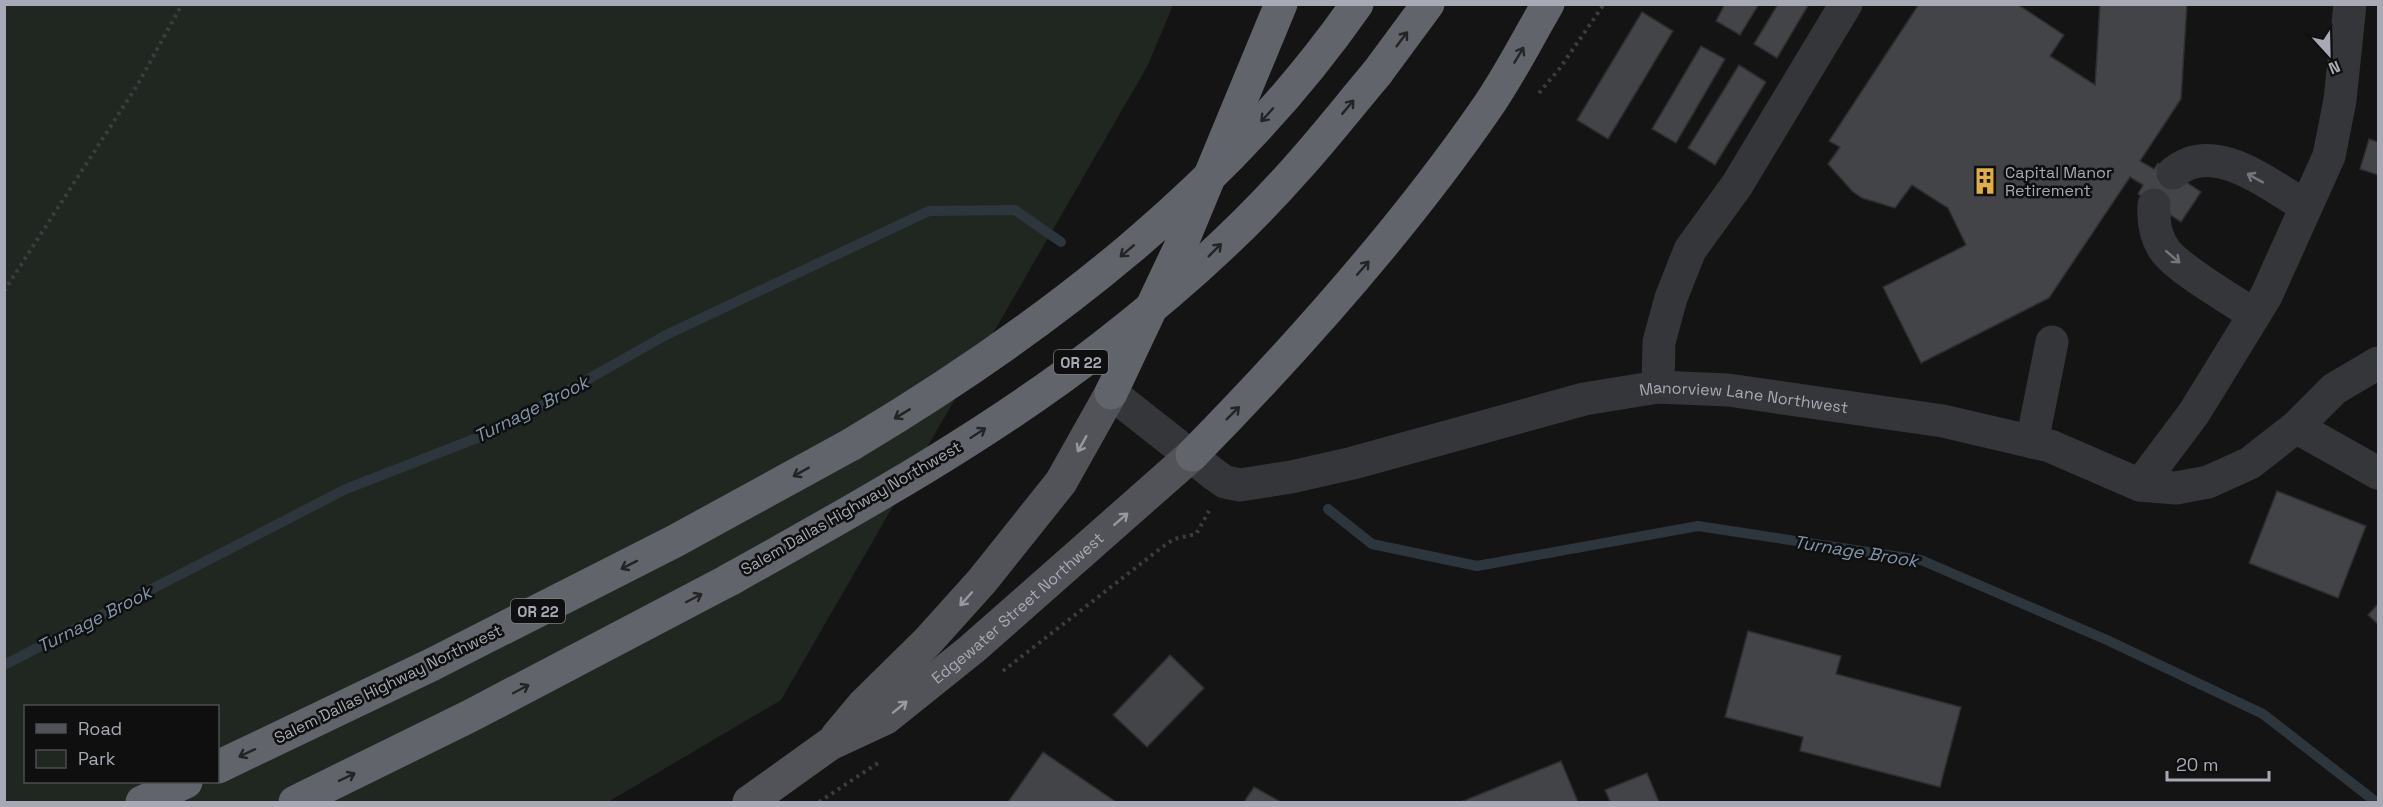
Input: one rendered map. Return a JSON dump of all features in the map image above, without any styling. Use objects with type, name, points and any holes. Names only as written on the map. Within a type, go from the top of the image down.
[{"type":"highway","points":[[1111,393],[1182,243],[1281,4]]},
{"type":"highway","name":"Salem Dallas Highway Northwest","points":[[219,767],[433,664],[675,542],[852,444],[989,359],[1075,295],[1149,233],[1242,142],[1322,54],[1357,4]]},
{"type":"highway","name":"Salem Dallas Highway Northwest","points":[[295,802],[470,716],[729,580],[895,487],[1012,411],[1105,345],[1201,264],[1297,169],[1377,74],[1428,4]]},
{"type":"highway","points":[[1192,455],[1242,404],[1388,238],[1489,105],[1548,4]]},
{"type":"highway","points":[[142,802],[184,783]]},
{"type":"main road","name":"Edgewater Street Northwest","points":[[830,744],[863,705],[928,641],[982,581],[1061,482],[1111,393]]},
{"type":"main road","name":"Edgewater Street Northwest","points":[[749,802],[830,744],[886,718],[972,649],[1192,455]]},
{"type":"street","points":[[1658,387],[1659,342],[1671,298],[1690,250],[1737,185],[1846,4]]},
{"type":"street","points":[[2140,485],[2194,413],[2266,296],[2329,156],[2340,100],[2350,4]]},
{"type":"street","points":[[2173,173],[2190,163],[2208,160],[2226,162],[2306,206]]},
{"type":"street","points":[[2154,205],[2153,220],[2157,238],[2167,253],[2254,315]]},
{"type":"street","points":[[2032,442],[2052,342]]},
{"type":"street","name":"Manorview Lane Northwest","points":[[1111,393],[1225,482],[1255,484],[1353,464],[1584,399],[1658,387],[1728,390],[1943,421],[2050,447],[2140,485],[2176,488],[2208,482],[2250,463],[2296,426],[2334,390],[2379,363]]},
{"type":"street","points":[[2296,426],[2379,473]]},
{"type":"path","points":[[4,291],[138,84],[182,4]]},
{"type":"green space","points":[[5,5],[1173,5],[1148,65],[781,700],[608,802],[5,802]]},
{"type":"building","points":[[1725,4],[1759,4],[1740,35],[1716,21]]},
{"type":"building","points":[[1778,4],[1809,4],[1777,58],[1754,44]]},
{"type":"building","name":"Capital Manor Retirement","points":[[1919,4],[2017,4],[2064,35],[2050,56],[2095,85],[2100,4],[2187,4],[2181,99],[2140,161],[2154,169],[2158,163],[2201,192],[2181,222],[2138,194],[2143,185],[2130,177],[2049,298],[1921,363],[1883,287],[1966,245],[1948,208],[1912,185],[1895,208],[1862,198],[1852,191],[1828,164],[1840,147],[1829,141]]},
{"type":"building","points":[[1642,12],[1673,31],[1608,139],[1577,120]]},
{"type":"building","points":[[1701,46],[1725,59],[1676,143],[1652,129]]},
{"type":"building","points":[[1739,65],[1766,82],[1715,165],[1688,148]]},
{"type":"building","points":[[2369,139],[2378,142],[2378,175],[2360,169]]},
{"type":"building","points":[[2277,491],[2366,526],[2338,598],[2249,563]]},
{"type":"building","points":[[2378,604],[2378,624],[2368,615]]},
{"type":"building","points":[[1748,631],[1841,656],[1836,674],[1961,707],[1940,787],[1800,751],[1803,737],[1725,717]]},
{"type":"building","points":[[1170,655],[1204,688],[1147,747],[1113,715]]},
{"type":"building","points":[[1043,752],[1116,802],[1008,802]]},
{"type":"building","points":[[1561,761],[1578,802],[1461,802]]},
{"type":"building","points":[[1647,773],[1659,802],[1607,802],[1610,801],[1605,790]]},
{"type":"building","points":[[1254,787],[1281,802],[1244,802]]},
{"type":"waterway","name":"Turnage Brook","points":[[4,665],[346,489],[500,429],[666,335],[929,211],[1015,210],[1061,242]]},
{"type":"waterway","name":"Turnage Brook","points":[[1328,509],[1372,544],[1477,566],[1698,526],[1921,560],[2107,640],[2263,714],[2376,802]]},
{"type":"place","name":"Capital Manor Retirement","points":[[1985,181]]}]
